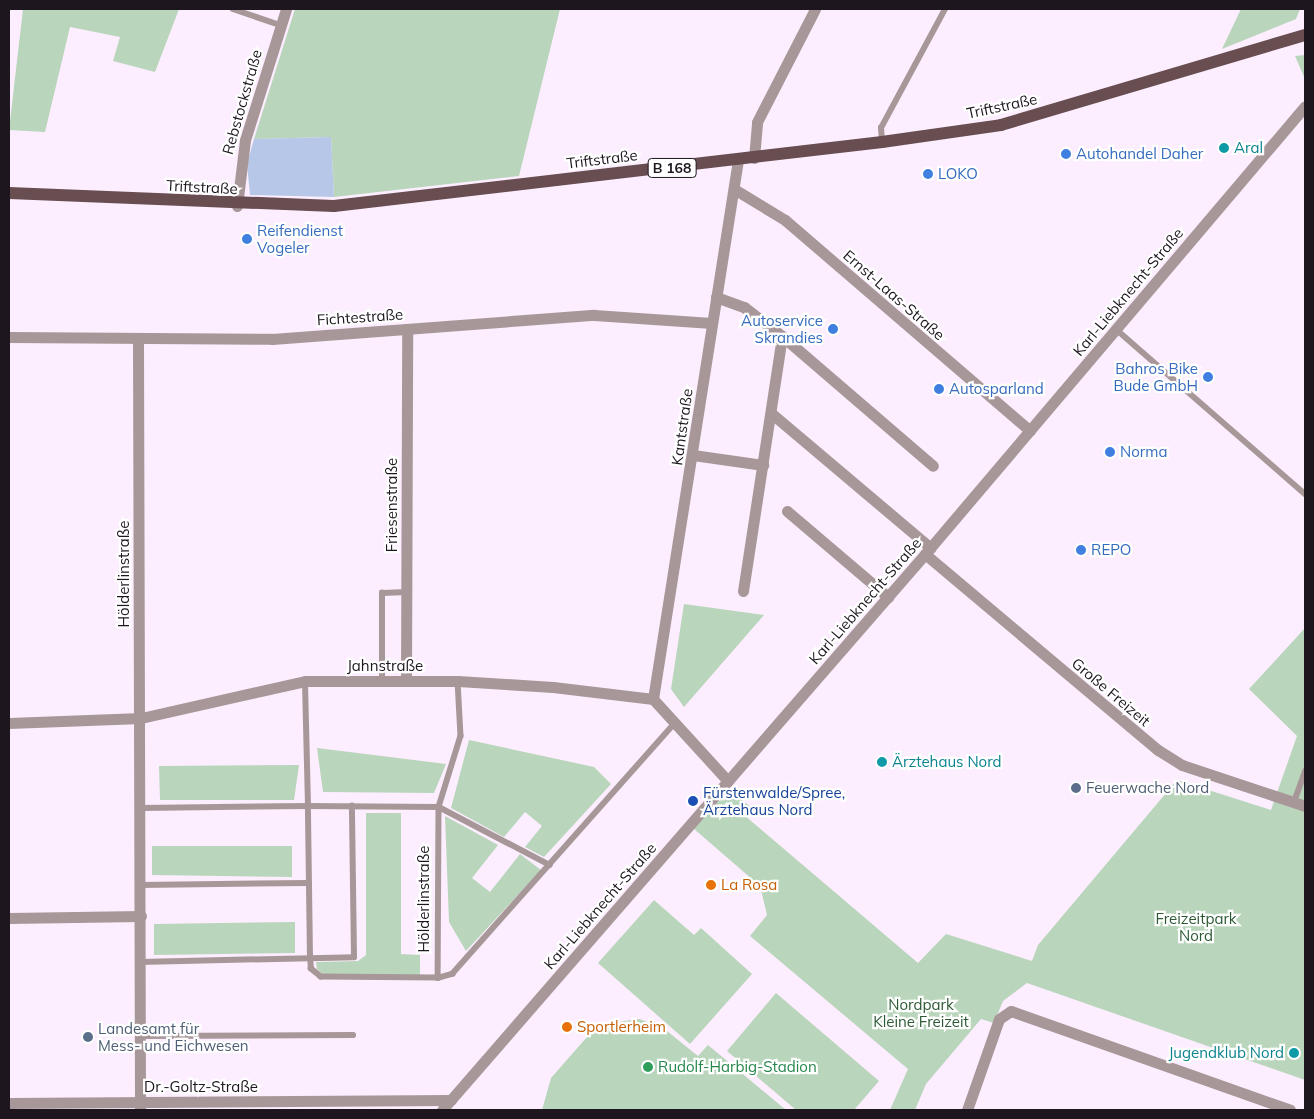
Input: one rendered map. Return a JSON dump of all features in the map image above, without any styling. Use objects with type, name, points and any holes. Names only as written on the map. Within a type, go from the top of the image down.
[{"type":"main road","name":"Triftstraße","points":[[9,193],[237,206],[363,204],[738,160],[1001,125],[1305,35]]},
{"type":"street","name":"Rebstockstraße","points":[[237,206],[245,140],[286,9]]},
{"type":"street","points":[[754,158],[757,122],[815,9]]},
{"type":"street","name":"Karl-Liebknecht-Straße","points":[[442,1110],[928,551],[1305,106]]},
{"type":"street","name":"Kantstraße","points":[[653,699],[693,455],[738,160]]},
{"type":"street","name":"Ernst-Laas-Straße","points":[[734,189],[785,220],[1030,431]]},
{"type":"street","points":[[716,297],[744,307],[782,336],[933,466]]},
{"type":"street","name":"Fichtestraße","points":[[9,337],[138,340],[272,339],[594,315],[712,323]]},
{"type":"street","name":"Friesenstraße","points":[[406,681],[407,329]]},
{"type":"street","points":[[743,591],[782,336]]},
{"type":"street","name":"Hölderlinstraße","points":[[138,340],[141,808],[140,1106]]},
{"type":"street","points":[[771,413],[928,551]]},
{"type":"street","points":[[693,455],[763,465]]},
{"type":"street","points":[[787,511],[888,597]]},
{"type":"street","name":"Große Freizeit","points":[[928,551],[1158,750],[1182,765],[1300,805]]},
{"type":"street","name":"Jahnstraße","points":[[9,723],[140,718],[305,681],[458,681],[653,699]]},
{"type":"street","points":[[653,699],[677,720],[712,768],[728,781]]},
{"type":"street","points":[[9,918],[141,916]]},
{"type":"street","points":[[967,1110],[999,1020],[1011,1012],[1290,1110]]},
{"type":"street","name":"Dr.-Goltz-Straße","points":[[394,1100],[414,1110]]},
{"type":"street","name":"Dr.-Goltz-Straße","points":[[9,1102],[140,1106],[452,1100]]},
{"type":"lane","points":[[233,9],[280,26]]},
{"type":"lane","points":[[882,142],[881,128],[945,9]]},
{"type":"lane","points":[[1116,329],[1305,494]]},
{"type":"lane","points":[[382,680],[382,593],[407,592]]},
{"type":"lane","points":[[305,681],[310,958],[312,969],[321,977],[438,978],[452,974],[677,720]]},
{"type":"lane","name":"Hölderlinstraße","points":[[438,978],[439,807],[461,736],[458,681]]},
{"type":"lane","points":[[1300,805],[1305,771]]},
{"type":"lane","points":[[140,962],[354,957],[352,806]]},
{"type":"lane","points":[[141,808],[439,807],[550,865]]},
{"type":"lane","points":[[141,885],[309,884]]},
{"type":"lane","points":[[139,1036],[353,1035]]},
{"type":"green space","points":[[23,9],[179,9],[155,72],[113,61],[120,37],[70,27],[45,132],[9,130]]},
{"type":"green space","points":[[295,9],[560,9],[519,176],[334,197],[331,137],[254,139]]},
{"type":"green space","points":[[1241,9],[1300,9],[1296,19],[1222,49]]},
{"type":"green space","points":[[1305,55],[1305,79],[1295,56]]},
{"type":"green space","points":[[684,604],[764,615],[684,707],[671,689]]},
{"type":"green space","name":"Freizeitpark Nord","points":[[1305,628],[1305,1080],[1027,983],[1003,1001],[994,1023],[981,1019],[926,1084],[915,1110],[890,1110],[908,1069],[750,936],[767,915],[760,886],[693,828],[729,790],[751,807],[744,815],[918,963],[946,934],[1032,961],[1038,945],[1177,780],[1271,810],[1297,736],[1249,689]]},
{"type":"green space","points":[[469,740],[594,767],[611,784],[544,857],[525,847],[542,826],[525,812],[504,837],[451,808]]},
{"type":"green space","points":[[317,748],[446,764],[434,793],[323,792]]},
{"type":"green space","points":[[299,765],[294,800],[160,800],[159,766]]},
{"type":"green space","points":[[366,813],[401,813],[401,954],[420,955],[420,976],[324,975],[317,969],[316,962],[358,961],[366,955]]},
{"type":"green space","points":[[445,816],[498,845],[472,878],[490,892],[520,854],[541,870],[466,951],[449,922]]},
{"type":"green space","points":[[152,846],[292,846],[292,877],[152,875]]},
{"type":"green space","points":[[654,900],[694,935],[701,928],[752,974],[690,1044],[598,963]]},
{"type":"green space","points":[[295,922],[295,953],[154,955],[154,924]]},
{"type":"green space","points":[[776,993],[879,1081],[854,1110],[796,1110],[727,1051]]},
{"type":"green space","name":"Rudolf-Harbig-Stadion","points":[[639,1019],[662,1027],[698,1056],[708,1045],[786,1110],[542,1110],[551,1078],[587,1037],[611,1023]]},
{"type":"water","points":[[331,137],[334,197],[250,195],[247,164],[254,139]]},
{"type":"place","name":"Aral","points":[[1224,148]]},
{"type":"place","name":"Autohandel Daher","points":[[1066,154]]},
{"type":"place","name":"LOKO","points":[[928,174]]},
{"type":"place","name":"Reifendienst Vogeler","points":[[247,239]]},
{"type":"place","name":"Autoservice Skrandies","points":[[833,329]]},
{"type":"place","name":"Bahros Bike Bude GmbH","points":[[1208,377]]},
{"type":"place","name":"Autosparland","points":[[939,389]]},
{"type":"place","name":"Norma","points":[[1110,452]]},
{"type":"place","name":"REPO","points":[[1081,550]]},
{"type":"place","name":"Ärztehaus Nord","points":[[882,762]]},
{"type":"place","name":"Feuerwache Nord","points":[[1076,788]]},
{"type":"place","name":"Fürstenwalde/Spree, Ärztehaus Nord","points":[[693,801]]},
{"type":"place","name":"La Rosa","points":[[711,885]]},
{"type":"place","name":"Sportlerheim","points":[[567,1027]]},
{"type":"place","name":"Landesamt für Mess- und Eichwesen","points":[[88,1037]]},
{"type":"place","name":"Jugendklub Nord","points":[[1294,1053]]},
{"type":"place","name":"Rudolf-Harbig-Stadion","points":[[648,1067]]},
{"type":"park label","name":"Nordpark Kleine Freizeit","points":[[921,1012]]}]
